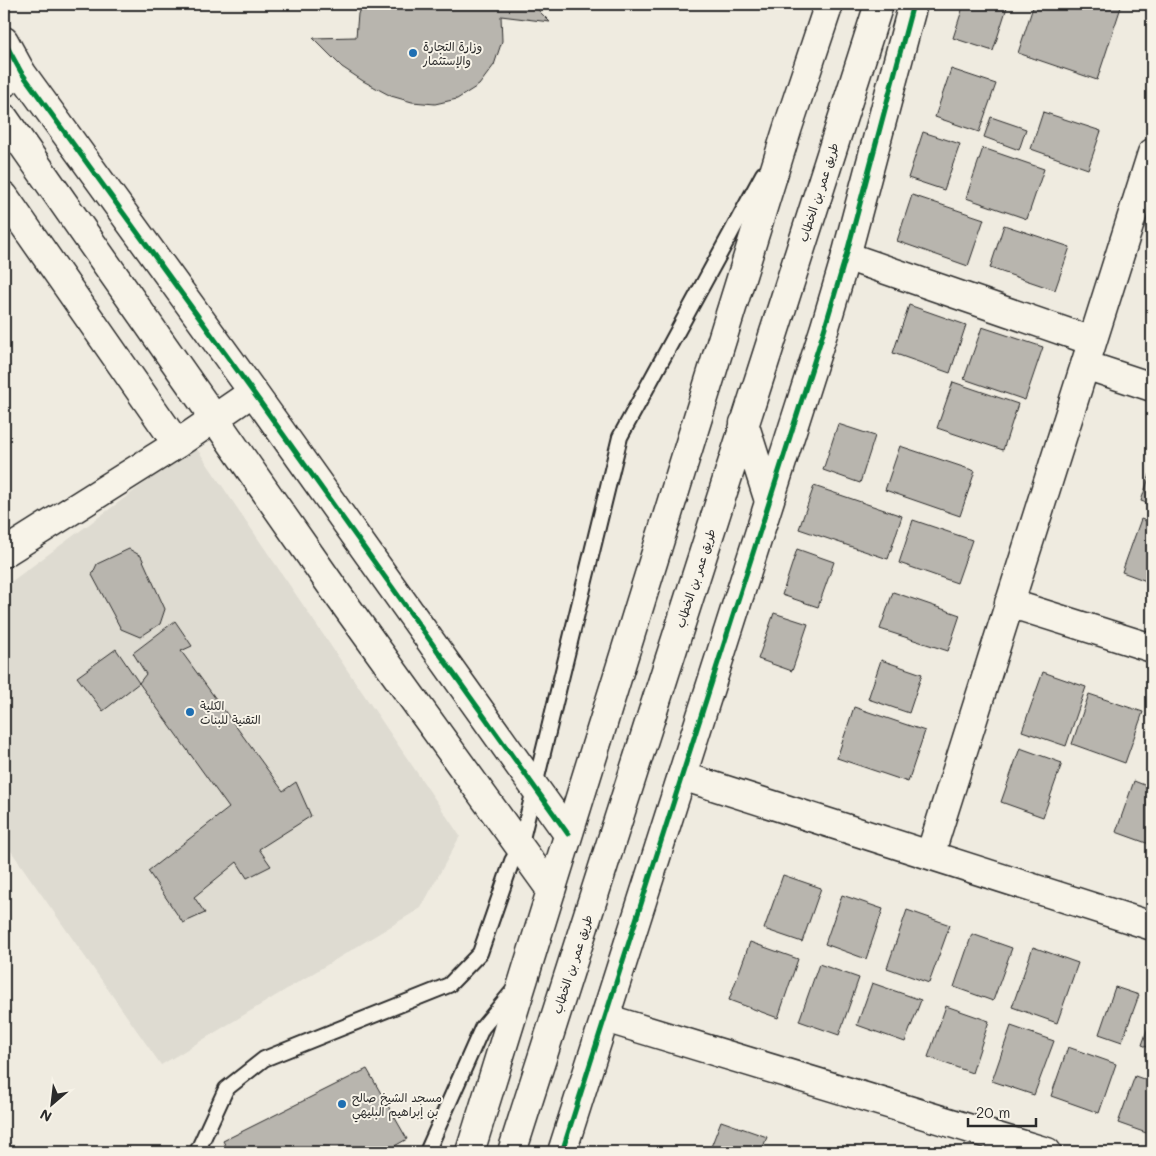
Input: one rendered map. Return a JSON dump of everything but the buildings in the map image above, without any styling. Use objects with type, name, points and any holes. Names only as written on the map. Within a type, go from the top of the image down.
[{"type":"street","points":[[470,1152],[788,127],[829,4]]},
{"type":"street","name":"طريق عمر بن الخطاب","points":[[512,1152],[879,4]]},
{"type":"street","points":[[562,1152],[770,501],[846,256],[913,4]]},
{"type":"street","points":[[4,41],[12,77],[253,392],[568,834]]},
{"type":"street","points":[[4,118],[338,595],[551,890]]},
{"type":"street","points":[[930,855],[1152,153]]},
{"type":"street","points":[[4,196],[177,444]]},
{"type":"street","points":[[846,256],[1088,353],[1152,387]]},
{"type":"street","points":[[4,553],[215,420],[253,392]]},
{"type":"street","points":[[744,423],[770,501]]},
{"type":"street","points":[[1010,603],[1152,648]]},
{"type":"street","points":[[682,776],[1152,926]]},
{"type":"street","points":[[605,1018],[1047,1152]]},
{"type":"lane","points":[[198,1152],[226,1089],[264,1059],[449,985],[480,953],[512,861],[520,847],[620,437],[788,127]]},
{"type":"lane","points":[[427,1152],[482,1028],[524,978]]},
{"type":"shaded area","name":"الكلية التقنية للبنات","points":[[195,446],[460,836],[421,908],[161,1065],[4,841],[4,587]]},
{"type":"cycle path","points":[[562,1152],[825,327],[846,256],[913,4]]},
{"type":"cycle path","points":[[4,41],[21,72],[253,392],[568,834]]},
{"type":"place","name":"وزارة التجارة والإستثمار","points":[[413,53]]},
{"type":"place","name":"الكلية التقنية للبنات","points":[[190,712]]},
{"type":"place","name":"مسجد الشيخ صالح بن إبراهيم البليهي","points":[[342,1104]]}]
